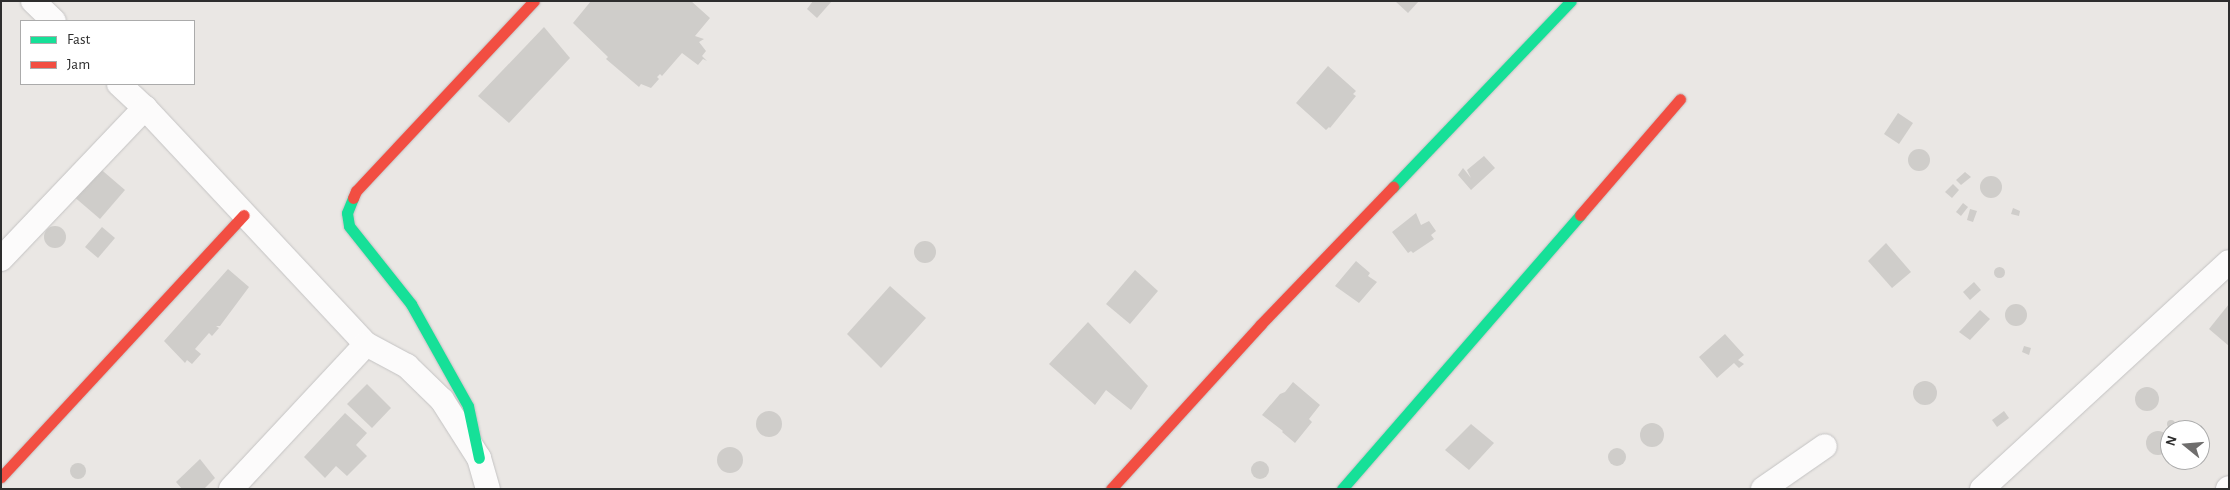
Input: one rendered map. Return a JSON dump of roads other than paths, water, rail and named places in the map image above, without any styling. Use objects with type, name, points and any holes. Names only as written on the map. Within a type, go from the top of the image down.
[{"type":"street","points":[[33,1],[53,20]]},
{"type":"street","points":[[488,489],[468,406],[411,304],[350,226],[347,212],[356,191],[534,1]]},
{"type":"street","points":[[1111,489],[1260,326],[1571,1]]},
{"type":"street","points":[[120,85],[145,108],[366,344],[407,366],[442,400],[479,458]]},
{"type":"street","points":[[1342,489],[1680,99]]},
{"type":"street","points":[[1,259],[145,108]]},
{"type":"street","points":[[1,477],[244,214]]},
{"type":"street","points":[[1982,489],[2229,262]]},
{"type":"street","points":[[231,489],[366,344]]},
{"type":"street","points":[[1763,489],[1825,446]]}]
